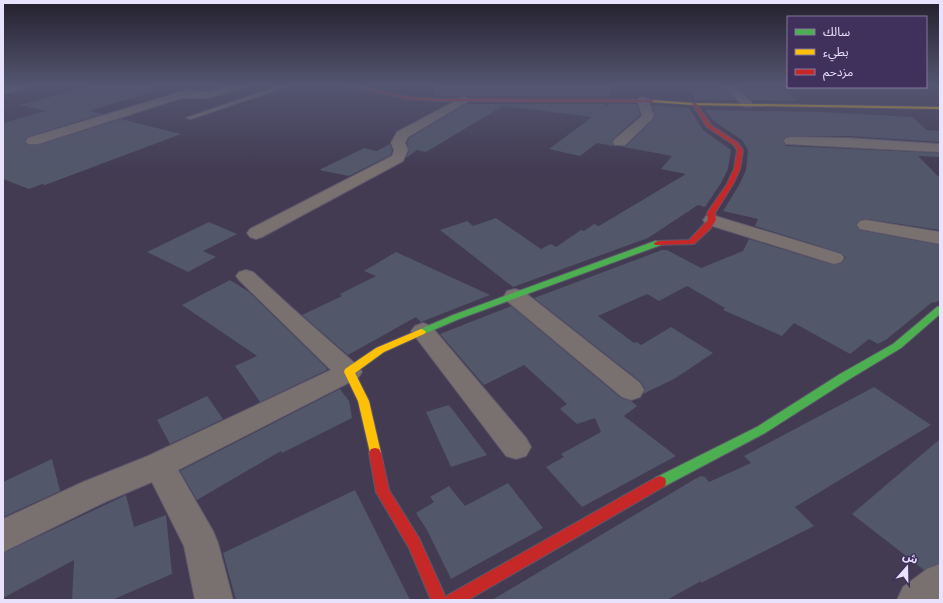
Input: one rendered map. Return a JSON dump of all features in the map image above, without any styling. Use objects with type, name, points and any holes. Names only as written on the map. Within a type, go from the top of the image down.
[{"type":"street","points":[[33,141],[119,114]]},
{"type":"street","points":[[256,233],[398,158],[401,150],[398,143],[402,135],[438,114]]},
{"type":"street","points":[[620,142],[646,118],[648,114]]},
{"type":"street","points":[[3,536],[94,492],[159,465],[349,372],[380,350],[423,331],[456,317],[660,242],[691,242],[707,227],[712,220],[711,213],[730,184],[737,170],[740,150],[736,144],[709,126],[701,114]]},
{"type":"street","points":[[791,141],[848,142],[940,148]]},
{"type":"street","points":[[712,220],[834,258]]},
{"type":"street","points":[[866,225],[940,238]]},
{"type":"street","points":[[246,276],[349,372],[357,384],[364,400],[383,492],[414,543],[439,600]]},
{"type":"street","points":[[515,296],[631,390]]},
{"type":"street","points":[[453,600],[682,469],[761,430],[844,377],[897,346],[940,309]]},
{"type":"street","points":[[423,331],[516,447]]},
{"type":"street","points":[[159,465],[201,543],[209,598]]},
{"type":"street","points":[[916,600],[940,582]]},
{"type":"lane","points":[[189,118],[201,114]]},
{"type":"building","points":[[35,114],[102,114],[28,137],[25,140],[27,145],[38,145],[121,119],[181,134],[45,185],[42,184],[29,189],[3,179],[3,123]]},
{"type":"building","points":[[449,114],[489,114],[426,152],[417,150],[406,158],[409,151],[407,143],[409,138]]},
{"type":"building","points":[[569,114],[640,115],[614,138],[612,141],[614,146],[597,143],[580,156],[549,149],[592,117]]},
{"type":"building","points":[[655,114],[693,114],[703,130],[731,150],[728,169],[721,183],[705,207],[698,205],[648,238],[513,287],[440,230],[467,221],[473,226],[496,218],[541,249],[551,244],[556,247],[581,230],[584,231],[594,224],[599,226],[686,174],[661,169],[672,156],[619,146],[626,146],[653,120]]},
{"type":"building","points":[[708,114],[860,114],[912,117],[927,130],[940,131],[940,142],[848,136],[791,136],[786,137],[783,140],[786,146],[940,153],[940,157],[918,156],[940,178],[940,230],[866,219],[860,220],[856,225],[860,230],[940,245],[940,301],[931,303],[887,339],[878,344],[869,339],[850,354],[794,323],[782,336],[723,310],[725,308],[687,286],[659,301],[647,294],[598,316],[634,343],[637,342],[641,345],[671,327],[713,353],[674,379],[643,394],[645,389],[641,382],[534,298],[662,250],[667,250],[701,268],[743,251],[749,239],[834,265],[841,263],[846,258],[841,253],[755,226],[758,219],[723,211],[739,185],[746,170],[748,150],[742,140],[715,122]]},
{"type":"building","points":[[390,144],[392,150],[391,155],[349,176],[319,170],[364,148],[377,151]]},
{"type":"building","points":[[209,222],[237,234],[203,251],[216,257],[188,272],[147,252]]},
{"type":"building","points":[[396,252],[490,295],[421,322],[416,317],[348,355],[302,315],[342,296],[340,294],[376,276],[364,271]]},
{"type":"building","points":[[230,280],[249,292],[327,368],[327,370],[260,402],[235,366],[257,356],[182,305]]},
{"type":"building","points":[[511,306],[621,398],[631,401],[637,406],[624,416],[676,456],[582,507],[546,467],[564,457],[561,454],[601,432],[595,418],[577,424],[560,409],[567,404],[524,365],[484,385],[440,334]]},
{"type":"building","points":[[874,387],[931,425],[795,507],[814,526],[701,583],[701,581],[667,600],[492,600],[695,479],[701,476],[705,477],[709,482],[751,463],[744,456]]},
{"type":"building","points":[[340,389],[349,401],[352,418],[282,453],[281,451],[197,500],[180,471]]},
{"type":"building","points":[[207,396],[223,419],[170,444],[157,420]]},
{"type":"building","points":[[449,405],[487,455],[451,467],[426,412]]},
{"type":"building","points":[[940,439],[940,563],[924,570],[852,514]]},
{"type":"building","points":[[52,459],[60,491],[3,517],[3,482]]},
{"type":"building","points":[[508,483],[543,528],[451,579],[427,530],[416,513],[434,502],[430,497],[449,486],[465,506]]},
{"type":"building","points":[[355,490],[410,600],[236,600],[223,553]]},
{"type":"building","points":[[126,495],[134,527],[166,515],[172,574],[112,600],[72,600],[74,560],[3,598],[3,553]]},
{"type":"traffic: fast","points":[[421,332],[456,317],[658,243]]},
{"type":"traffic: fast","points":[[660,482],[761,430],[844,377],[897,346],[940,309]]},
{"type":"traffic: slow","points":[[375,453],[369,421],[363,401],[349,372],[380,350],[421,332]]},
{"type":"traffic: jam","points":[[658,243],[691,242],[707,227],[712,220],[711,213],[730,184],[737,169],[740,150],[736,144],[709,126],[701,114]]},
{"type":"traffic: jam","points":[[375,453],[383,492],[414,543],[439,600]]},
{"type":"traffic: jam","points":[[453,600],[660,482]]}]
